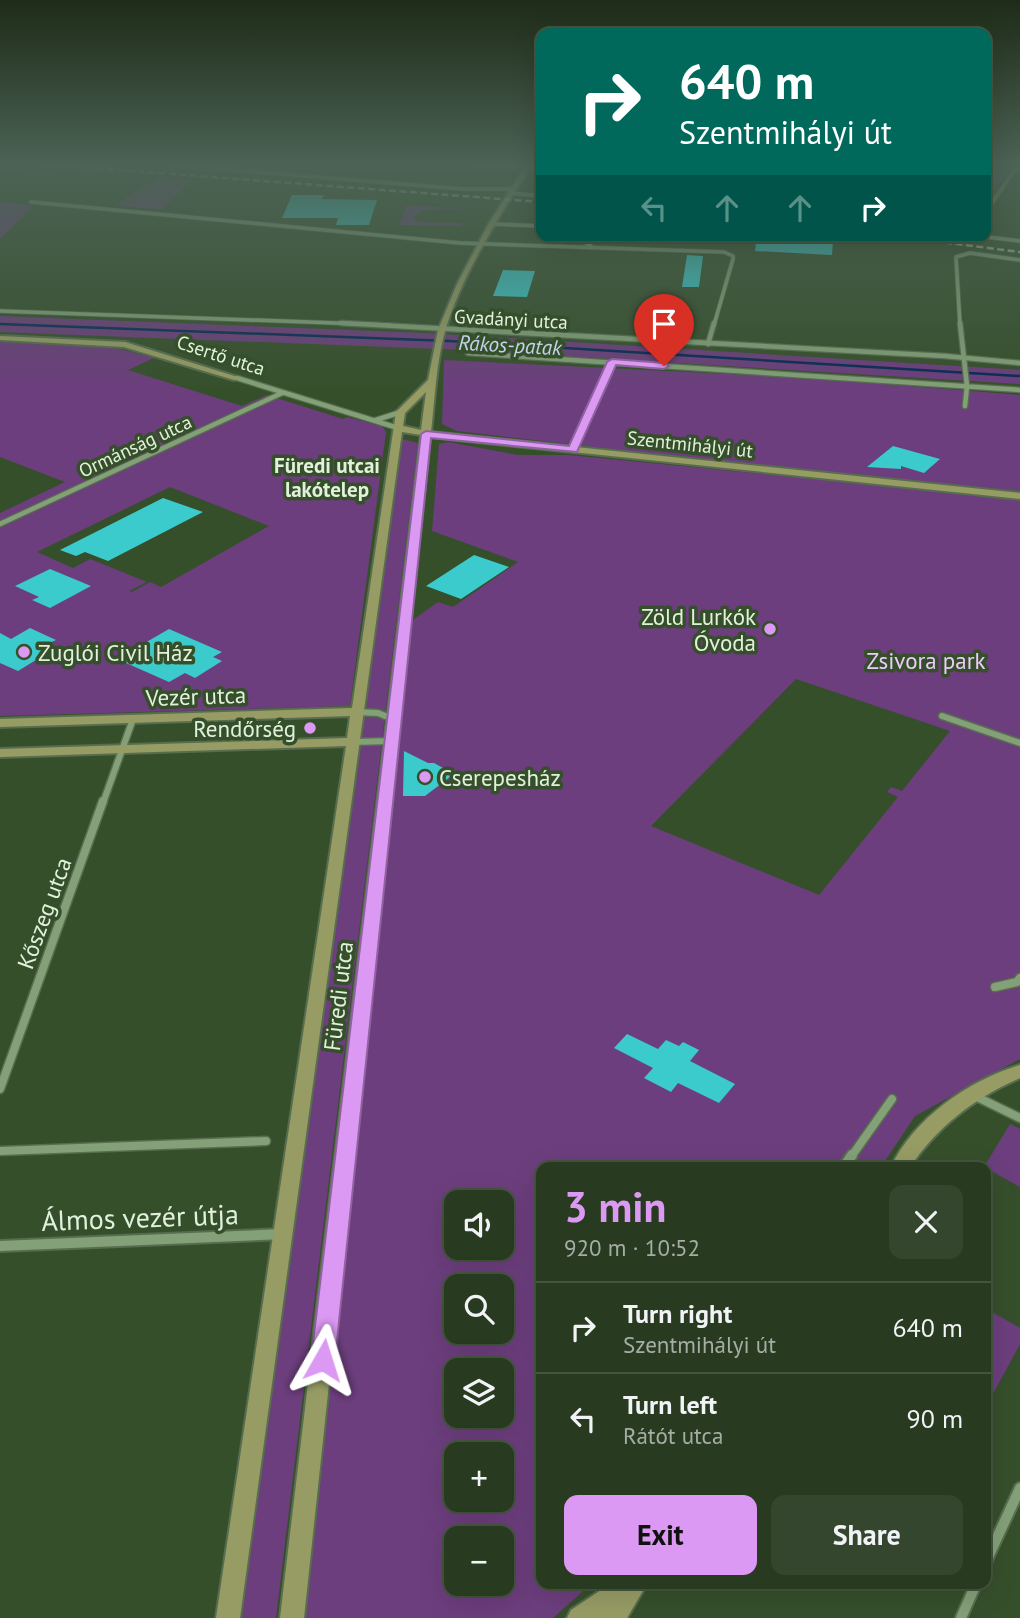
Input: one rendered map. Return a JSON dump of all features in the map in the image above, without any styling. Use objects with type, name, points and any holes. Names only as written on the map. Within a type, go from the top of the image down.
[{"type":"main road","name":"Füredi utca","points":[[292,1618],[433,380],[440,337],[485,241]]},
{"type":"main road","name":"Csertő utca","points":[[0,338],[125,345],[237,379]]},
{"type":"main road","points":[[401,412],[433,380]]},
{"type":"main road","name":"Füredi utca","points":[[228,1618],[401,412]]},
{"type":"main road","name":"Csertő utca","points":[[398,428],[426,434]]},
{"type":"main road","name":"Szentmihályi út","points":[[426,434],[1020,495]]},
{"type":"main road","name":"Vezér utca","points":[[0,723],[357,712]]},
{"type":"main road","points":[[0,752],[353,742]]},
{"type":"main road","points":[[904,1162],[933,1122],[971,1094],[1020,1071]]},
{"type":"main road","points":[[579,1618],[625,1589]]},
{"type":"main road","points":[[613,1618],[630,1589]]},
{"type":"street","points":[[445,241],[730,253],[733,259],[708,344]]},
{"type":"street","points":[[585,242],[586,245],[595,247]]},
{"type":"street","points":[[965,406],[967,376],[957,300],[956,257],[961,254],[1020,260]]},
{"type":"street","name":"Gvadányi utca","points":[[0,311],[440,337],[708,344],[1020,363]]},
{"type":"street","name":"Gvadányi utca","points":[[468,353],[1020,390]]},
{"type":"street","points":[[573,450],[612,362]]},
{"type":"street","name":"Csertő utca","points":[[237,379],[398,428]]},
{"type":"street","name":"Ormánság utca","points":[[0,524],[282,393]]},
{"type":"street","points":[[372,420],[401,412]]},
{"type":"street","name":"Vezér utca","points":[[357,712],[378,713],[393,719]]},
{"type":"street","points":[[942,716],[1020,743]]},
{"type":"street","name":"Kőszeg utca","points":[[0,1090],[133,719]]},
{"type":"street","points":[[353,742],[391,741]]},
{"type":"street","points":[[995,987],[1017,982],[1020,978]]},
{"type":"street","points":[[971,1094],[1020,1118]]},
{"type":"street","points":[[848,1162],[892,1099]]},
{"type":"street","points":[[0,1151],[266,1141]]},
{"type":"street","name":"Álmos vezér útja","points":[[0,1246],[283,1234]]},
{"type":"street","points":[[991,1551],[1020,1488]]},
{"type":"street","points":[[961,1618],[974,1589]]},
{"type":"green space","points":[[0,316],[426,333],[1020,370],[1020,384],[464,350],[0,332]]},
{"type":"green space","points":[[0,340],[105,345],[154,358],[128,370],[242,406],[267,395],[343,419],[347,417],[382,426],[386,432],[350,706],[0,716],[0,513],[65,482],[0,457]],"holes":[[[170,487],[269,526],[161,587],[150,582],[132,592],[129,591],[147,582],[90,559],[73,568],[37,552]]]},
{"type":"green space","points":[[444,360],[810,378],[1020,395],[1020,491],[829,474],[457,431],[442,424]]},
{"type":"green space","points":[[402,439],[418,443],[276,1618],[236,1618]]},
{"type":"green space","name":"Zsivora park","points":[[448,442],[518,455],[568,455],[1020,499],[1020,1059],[915,1116],[884,1162],[536,1162],[536,1589],[585,1589],[553,1618],[301,1618],[410,622],[438,602],[453,607],[518,562],[432,531],[439,444]],"holes":[[[796,679],[950,731],[902,791],[891,787],[887,792],[898,797],[819,895],[651,826]]]},
{"type":"green space","points":[[1010,1124],[1020,1129],[1020,1187],[991,1171],[991,1162],[987,1162]]},
{"type":"green space","points":[[991,1311],[1020,1328],[1020,1344],[994,1392],[991,1390]]},
{"type":"building","points":[[756,242],[833,242],[832,255],[755,251]]},
{"type":"building","points":[[687,255],[703,256],[699,287],[682,287]]},
{"type":"building","points":[[503,270],[535,271],[527,297],[493,296]]},
{"type":"building","points":[[893,446],[940,459],[924,473],[901,466],[901,469],[867,467]]},
{"type":"building","points":[[163,498],[203,512],[108,561],[85,552],[76,556],[60,550]]},
{"type":"building","points":[[474,555],[509,567],[461,599],[426,586]]},
{"type":"building","points":[[50,569],[91,586],[50,608],[32,600],[39,597],[15,586]]},
{"type":"building","name":"Zuglói Civil Ház","points":[[30,628],[56,640],[45,645],[54,649],[18,671],[0,663],[0,633],[11,639]]},
{"type":"building","points":[[169,629],[222,652],[213,657],[222,661],[195,678],[185,673],[169,682],[117,659]]},
{"type":"building","name":"Cserepesház","points":[[404,751],[454,774],[425,796],[403,796]]},
{"type":"building","points":[[627,1034],[658,1049],[666,1040],[679,1046],[683,1042],[699,1050],[690,1061],[735,1084],[719,1103],[678,1083],[671,1092],[644,1078],[653,1068],[614,1048]]},
{"type":"waterway","name":"Rákos-patak","points":[[0,324],[449,341],[1020,376]]},
{"type":"railway","points":[[941,242],[1020,252]]},
{"type":"place","name":"Zöld Lurkók Óvoda","points":[[770,629]]},
{"type":"place","name":"Zuglói Civil Ház","points":[[24,652]]},
{"type":"place","name":"Rendőrség","points":[[310,728]]},
{"type":"place","name":"Cserepesház","points":[[425,777]]},
{"type":"district","name":"Füredi utcai lakótelep","points":[[327,477]]},
{"type":"route","points":[[323,1360],[406,593],[426,434],[573,450],[612,362],[664,366]]}]
